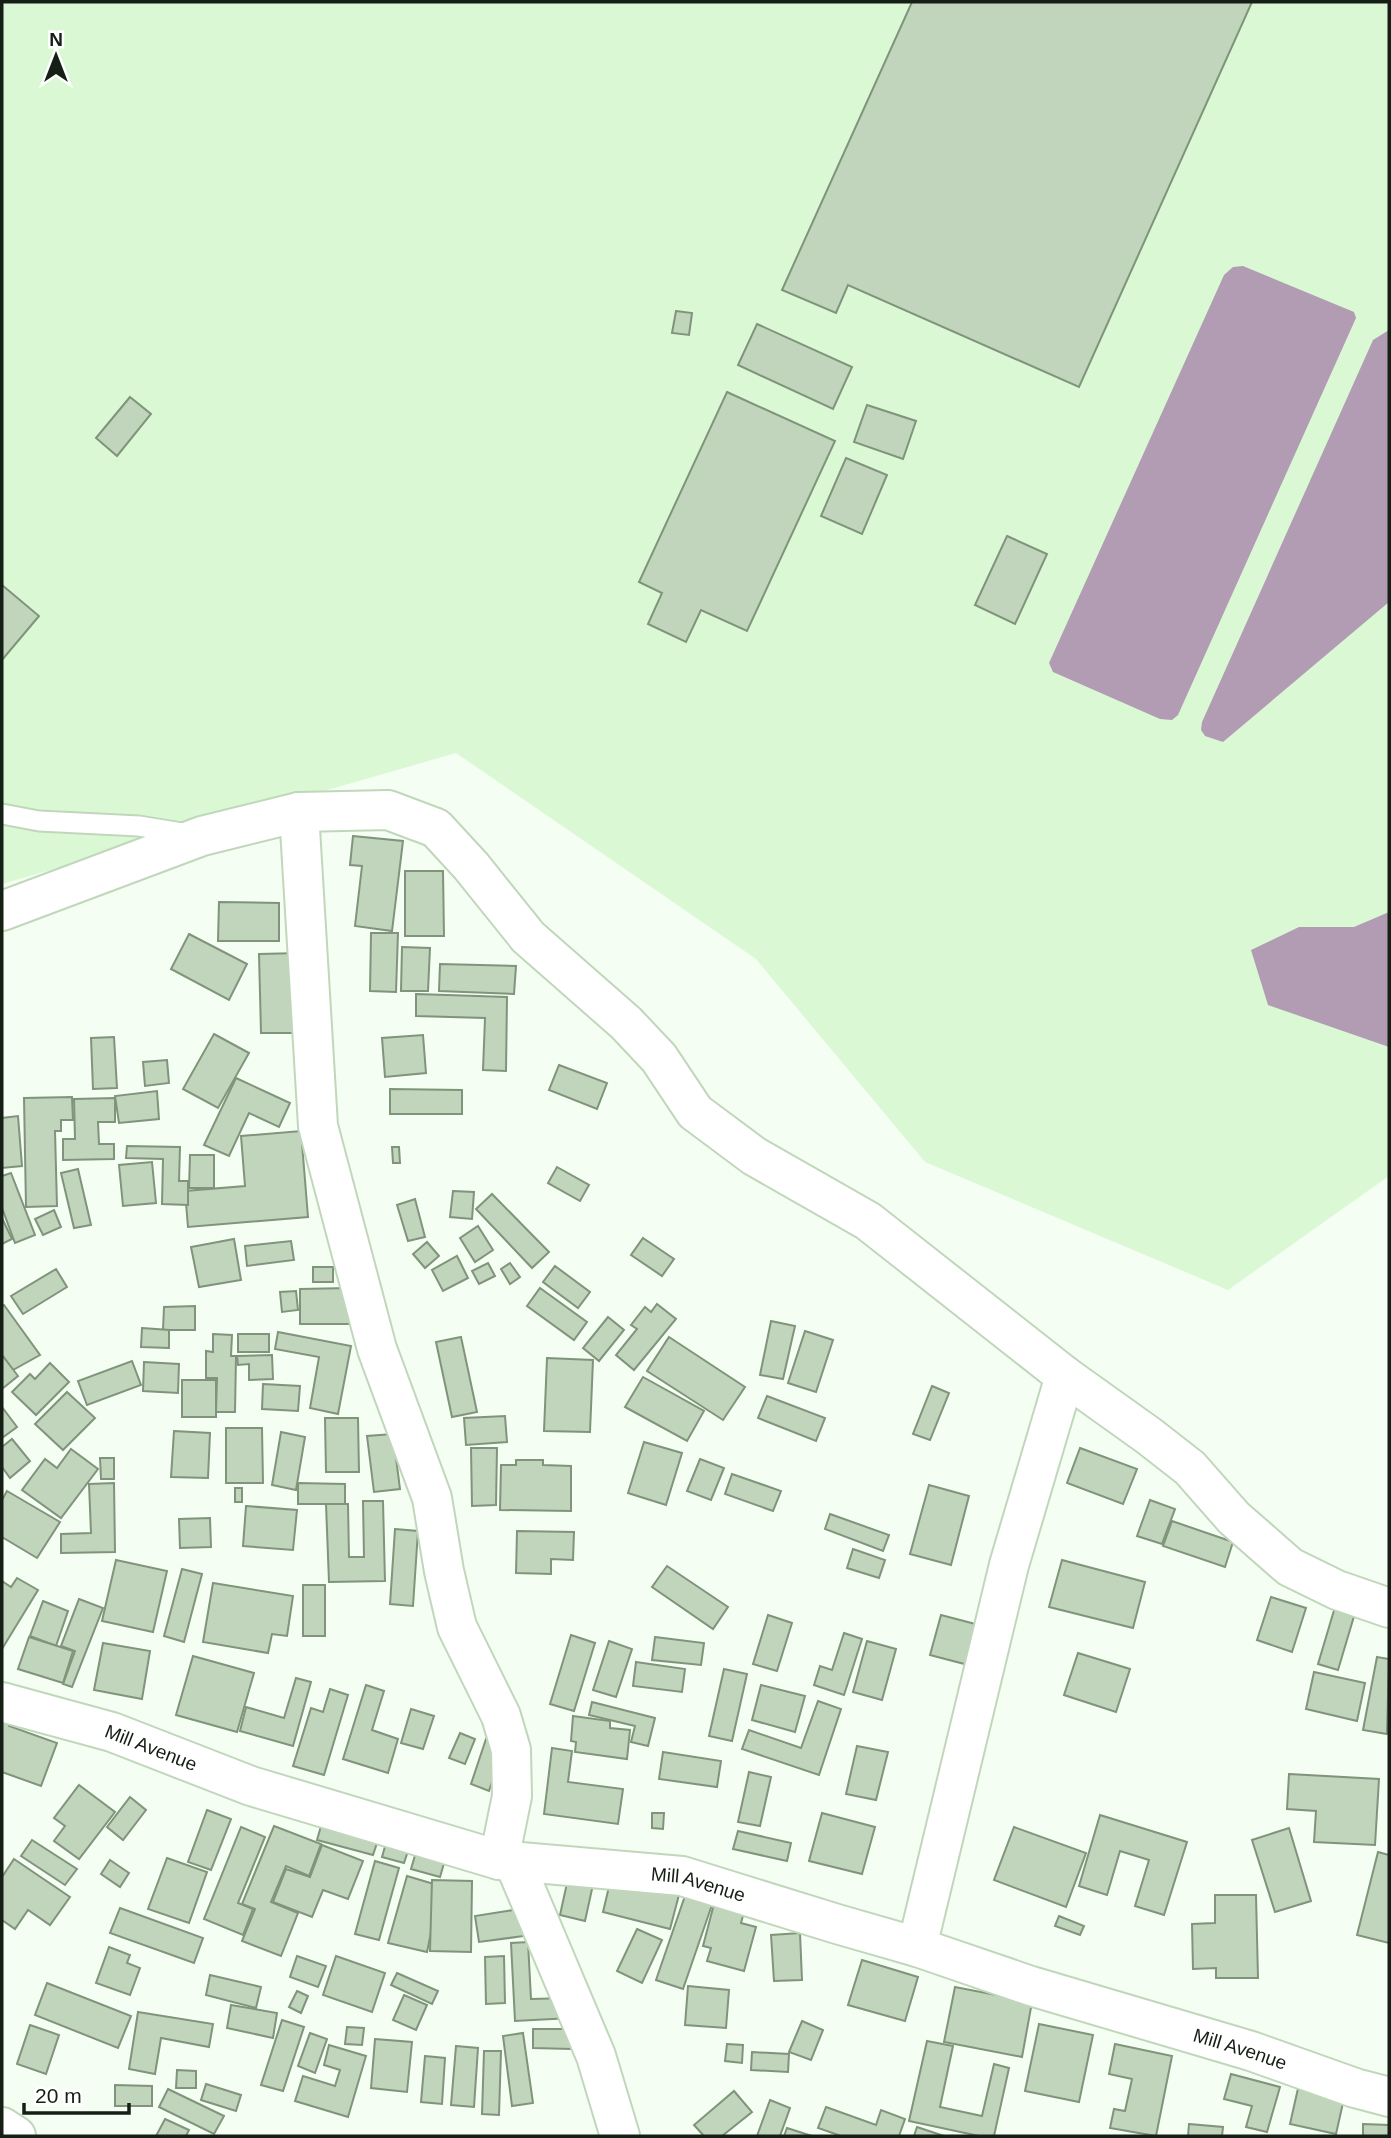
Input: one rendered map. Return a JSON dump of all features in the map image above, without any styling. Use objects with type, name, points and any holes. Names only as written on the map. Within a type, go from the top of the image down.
[{"type":"street","points":[[2,911],[202,836],[299,813],[388,810],[436,828],[471,866],[528,937],[626,1023],[659,1058],[695,1112],[754,1156],[868,1222],[1065,1376],[1190,1468],[1234,1518],[1290,1567],[1337,1590],[1389,1608]]},
{"type":"street","points":[[299,813],[318,1126],[377,1349],[432,1498],[444,1571],[457,1627],[501,1716],[511,1750],[512,1796],[507,1861],[596,2056],[620,2136]]},
{"type":"street","points":[[917,1947],[1009,1565],[1065,1376]]},
{"type":"street","name":"Mill Avenue","points":[[2,1702],[112,1732],[251,1786],[507,1861],[682,1876],[917,1947],[1031,1986],[1251,2051],[1355,2088],[1389,2097]]},
{"type":"street","points":[[2,2126],[16,2136]]},
{"type":"lane","points":[[2,814],[39,821],[139,826],[202,836]]},
{"type":"shaded area","points":[[2,2],[1389,2],[1389,1176],[1228,1290],[925,1162],[756,959],[456,753],[2,884]]},
{"type":"shaded area","points":[[1243,266],[1354,312],[1356,318],[1178,715],[1172,720],[1160,719],[1053,672],[1049,663],[1224,275],[1233,267]]},
{"type":"shaded area","points":[[1389,330],[1389,602],[1223,742],[1205,736],[1201,730],[1202,722],[1373,340]]},
{"type":"shaded area","points":[[1389,912],[1389,1047],[1268,1005],[1251,950],[1299,927],[1354,927]]},
{"type":"building","points":[[912,2],[1252,2],[1079,387],[848,285],[836,313],[782,290]]},
{"type":"building","points":[[676,311],[692,313],[689,335],[672,333]]},
{"type":"building","points":[[757,324],[852,367],[833,409],[738,365]]},
{"type":"building","points":[[727,392],[835,441],[747,631],[701,610],[686,642],[648,624],[662,593],[639,582]]},
{"type":"building","points":[[130,397],[151,414],[117,456],[96,438]]},
{"type":"building","points":[[867,405],[916,421],[903,459],[854,442]]},
{"type":"building","points":[[846,458],[887,475],[862,534],[821,516]]},
{"type":"building","points":[[1007,536],[1047,554],[1015,624],[975,605]]},
{"type":"building","points":[[2,585],[39,616],[2,660]]},
{"type":"building","points":[[353,836],[403,841],[392,931],[355,926],[362,866],[350,865]]},
{"type":"building","points":[[405,871],[443,871],[444,936],[405,936]]},
{"type":"building","points":[[219,902],[279,903],[279,941],[218,941]]},
{"type":"building","points":[[371,933],[398,933],[396,992],[370,991]]},
{"type":"building","points":[[189,934],[247,964],[229,1000],[171,969]]},
{"type":"building","points":[[402,947],[430,948],[428,991],[401,991]]},
{"type":"building","points":[[300,953],[301,1033],[261,1033],[259,954]]},
{"type":"building","points":[[440,964],[516,966],[514,994],[439,991]]},
{"type":"building","points":[[416,994],[507,997],[506,1071],[483,1070],[485,1018],[416,1016]]},
{"type":"building","points":[[214,1034],[249,1053],[218,1108],[183,1089]]},
{"type":"building","points":[[423,1035],[426,1073],[385,1077],[382,1038]]},
{"type":"building","points":[[114,1037],[117,1088],[93,1089],[91,1038]]},
{"type":"building","points":[[167,1060],[169,1083],[145,1086],[143,1062]]},
{"type":"building","points":[[559,1065],[607,1083],[597,1109],[549,1090]]},
{"type":"building","points":[[236,1078],[290,1103],[279,1127],[249,1113],[229,1156],[204,1145]]},
{"type":"building","points":[[390,1089],[462,1090],[462,1114],[390,1114]]},
{"type":"building","points":[[157,1091],[159,1119],[119,1123],[115,1096]]},
{"type":"building","points":[[72,1097],[73,1120],[61,1120],[61,1131],[55,1131],[57,1206],[26,1207],[24,1098]]},
{"type":"building","points":[[115,1098],[115,1122],[98,1122],[99,1144],[114,1144],[114,1159],[63,1160],[63,1139],[75,1139],[74,1099]]},
{"type":"building","points":[[18,1116],[22,1166],[2,1168],[2,1118]]},
{"type":"building","points":[[301,1131],[308,1217],[188,1227],[185,1191],[245,1186],[241,1136]]},
{"type":"building","points":[[127,1146],[180,1147],[179,1181],[188,1181],[188,1205],[162,1204],[163,1159],[126,1158]]},
{"type":"building","points":[[392,1147],[399,1147],[400,1163],[393,1163]]},
{"type":"building","points":[[190,1155],[214,1155],[214,1188],[189,1188]]},
{"type":"building","points":[[152,1162],[156,1203],[123,1206],[119,1165]]},
{"type":"building","points":[[557,1167],[589,1185],[580,1201],[548,1183]]},
{"type":"building","points":[[78,1169],[91,1225],[74,1228],[61,1173]]},
{"type":"building","points":[[11,1173],[35,1235],[15,1243],[2,1208],[2,1176]]},
{"type":"building","points":[[453,1191],[474,1192],[472,1219],[450,1217]]},
{"type":"building","points":[[492,1194],[549,1252],[532,1268],[476,1209]]},
{"type":"building","points":[[415,1199],[425,1237],[408,1241],[397,1205]]},
{"type":"building","points":[[54,1210],[61,1227],[43,1235],[35,1219]]},
{"type":"building","points":[[2,1218],[12,1239],[2,1244]]},
{"type":"building","points":[[478,1226],[493,1250],[475,1262],[460,1238]]},
{"type":"building","points":[[643,1238],[674,1259],[662,1276],[631,1255]]},
{"type":"building","points":[[234,1239],[241,1280],[199,1287],[191,1247]]},
{"type":"building","points":[[291,1241],[294,1260],[247,1266],[245,1246]]},
{"type":"building","points":[[427,1242],[439,1256],[425,1268],[413,1254]]},
{"type":"building","points":[[457,1256],[468,1278],[443,1291],[432,1270]]},
{"type":"building","points":[[488,1263],[495,1276],[479,1284],[472,1271]]},
{"type":"building","points":[[510,1263],[520,1277],[510,1284],[501,1269]]},
{"type":"building","points":[[555,1266],[590,1292],[578,1308],[543,1282]]},
{"type":"building","points":[[313,1267],[333,1267],[333,1282],[313,1282]]},
{"type":"building","points":[[56,1269],[67,1287],[23,1314],[11,1296]]},
{"type":"building","points":[[349,1288],[350,1324],[300,1324],[300,1289]]},
{"type":"building","points":[[540,1288],[587,1322],[574,1340],[527,1306]]},
{"type":"building","points":[[296,1291],[298,1310],[282,1312],[280,1292]]},
{"type":"building","points":[[657,1304],[676,1319],[634,1370],[616,1355],[637,1329],[631,1325],[645,1307],[651,1312]]},
{"type":"building","points":[[4,1305],[40,1355],[13,1370],[2,1355]]},
{"type":"building","points":[[195,1306],[195,1330],[163,1330],[164,1307]]},
{"type":"building","points":[[608,1317],[624,1330],[599,1361],[583,1348]]},
{"type":"building","points":[[771,1321],[795,1326],[783,1379],[760,1375]]},
{"type":"building","points":[[142,1328],[169,1330],[169,1348],[141,1347]]},
{"type":"building","points":[[805,1331],[833,1340],[816,1392],[788,1383]]},
{"type":"building","points":[[278,1332],[351,1346],[338,1414],[310,1408],[319,1357],[275,1349]]},
{"type":"building","points":[[213,1334],[232,1335],[231,1356],[236,1356],[235,1412],[216,1412],[217,1378],[206,1378],[206,1351],[213,1352]]},
{"type":"building","points":[[238,1334],[269,1334],[269,1352],[238,1352]]},
{"type":"building","points":[[461,1337],[477,1412],[452,1417],[436,1342]]},
{"type":"building","points":[[669,1337],[745,1387],[723,1420],[647,1371]]},
{"type":"building","points":[[2,1355],[18,1376],[2,1389]]},
{"type":"building","points":[[272,1355],[273,1379],[249,1380],[249,1364],[238,1365],[237,1356]]},
{"type":"building","points":[[547,1358],[593,1360],[590,1432],[544,1431]]},
{"type":"building","points":[[132,1361],[141,1385],[87,1405],[78,1381]]},
{"type":"building","points":[[144,1362],[179,1364],[178,1393],[143,1391]]},
{"type":"building","points":[[50,1363],[69,1382],[36,1415],[12,1392],[30,1374],[35,1379]]},
{"type":"building","points":[[643,1377],[704,1411],[687,1441],[625,1407]]},
{"type":"building","points":[[182,1380],[216,1380],[216,1417],[182,1417]]},
{"type":"building","points":[[263,1384],[300,1386],[298,1411],[262,1409]]},
{"type":"building","points":[[932,1386],[949,1393],[930,1440],[913,1434]]},
{"type":"building","points":[[67,1392],[95,1418],[63,1450],[35,1424]]},
{"type":"building","points":[[767,1396],[825,1418],[816,1441],[758,1418]]},
{"type":"building","points":[[2,1407],[17,1427],[2,1438]]},
{"type":"building","points":[[505,1416],[507,1442],[466,1445],[464,1418]]},
{"type":"building","points":[[325,1418],[358,1418],[359,1472],[326,1472]]},
{"type":"building","points":[[226,1428],[262,1428],[263,1483],[226,1483]]},
{"type":"building","points":[[174,1431],[210,1433],[208,1478],[171,1477]]},
{"type":"building","points":[[281,1432],[305,1437],[296,1490],[272,1485]]},
{"type":"building","points":[[393,1434],[400,1489],[374,1492],[367,1436]]},
{"type":"building","points":[[12,1439],[30,1461],[10,1478],[2,1467],[2,1447]]},
{"type":"building","points":[[644,1442],[682,1453],[666,1505],[628,1493]]},
{"type":"building","points":[[471,1448],[497,1448],[496,1505],[472,1506]]},
{"type":"building","points":[[1080,1448],[1137,1469],[1123,1504],[1067,1483]]},
{"type":"building","points":[[71,1449],[98,1469],[61,1518],[22,1490],[45,1459],[57,1468]]},
{"type":"building","points":[[100,1458],[114,1458],[114,1479],[101,1479]]},
{"type":"building","points":[[700,1459],[724,1468],[711,1500],[687,1491]]},
{"type":"building","points":[[516,1460],[543,1460],[543,1465],[571,1466],[571,1511],[500,1510],[501,1465],[516,1465]]},
{"type":"building","points":[[732,1474],[781,1491],[773,1511],[725,1494]]},
{"type":"building","points":[[114,1483],[115,1552],[61,1553],[61,1534],[91,1533],[89,1484]]},
{"type":"building","points":[[298,1483],[345,1484],[345,1504],[298,1504]]},
{"type":"building","points":[[929,1485],[969,1496],[951,1565],[910,1554]]},
{"type":"building","points":[[235,1488],[242,1488],[242,1502],[235,1502]]},
{"type":"building","points":[[7,1491],[60,1522],[37,1558],[2,1537],[2,1500]]},
{"type":"building","points":[[1150,1500],[1175,1509],[1162,1544],[1137,1536]]},
{"type":"building","points":[[363,1501],[383,1501],[385,1581],[329,1582],[326,1504],[348,1504],[349,1557],[364,1557]]},
{"type":"building","points":[[246,1506],[297,1510],[293,1550],[243,1546]]},
{"type":"building","points":[[830,1514],[889,1535],[883,1551],[825,1529]]},
{"type":"building","points":[[210,1518],[211,1547],[180,1548],[179,1519]]},
{"type":"building","points":[[1172,1521],[1233,1542],[1225,1567],[1163,1546]]},
{"type":"building","points":[[395,1529],[418,1531],[413,1606],[390,1604]]},
{"type":"building","points":[[517,1531],[574,1532],[573,1560],[551,1559],[551,1574],[516,1573]]},
{"type":"building","points":[[853,1549],[885,1560],[879,1578],[847,1568]]},
{"type":"building","points":[[116,1560],[167,1571],[153,1632],[102,1621]]},
{"type":"building","points":[[1062,1560],[1145,1582],[1133,1628],[1049,1607]]},
{"type":"building","points":[[667,1566],[728,1607],[713,1629],[652,1587]]},
{"type":"building","points":[[182,1569],[202,1574],[184,1642],[164,1636]]},
{"type":"building","points":[[17,1578],[38,1590],[2,1649],[2,1581],[11,1587]]},
{"type":"building","points":[[213,1583],[293,1596],[287,1636],[272,1634],[268,1653],[203,1642]]},
{"type":"building","points":[[303,1585],[325,1585],[325,1636],[303,1636]]},
{"type":"building","points":[[1271,1597],[1306,1608],[1292,1652],[1257,1640]]},
{"type":"building","points":[[79,1599],[103,1608],[72,1687],[63,1684],[75,1651],[61,1646]]},
{"type":"building","points":[[43,1601],[68,1611],[56,1646],[30,1636]]},
{"type":"building","points":[[1335,1607],[1355,1613],[1338,1670],[1318,1664]]},
{"type":"building","points":[[768,1615],[792,1623],[777,1671],[753,1664]]},
{"type":"building","points":[[941,1615],[983,1626],[972,1666],[930,1655]]},
{"type":"building","points":[[844,1633],[862,1639],[844,1695],[814,1685],[820,1666],[832,1670]]},
{"type":"building","points":[[571,1635],[595,1643],[574,1711],[550,1704]]},
{"type":"building","points":[[29,1637],[73,1651],[63,1683],[18,1669]]},
{"type":"building","points":[[655,1637],[704,1643],[701,1665],[652,1660]]},
{"type":"building","points":[[609,1641],[632,1649],[616,1697],[593,1690]]},
{"type":"building","points":[[867,1641],[896,1649],[882,1700],[853,1692]]},
{"type":"building","points":[[103,1643],[150,1651],[142,1699],[94,1690]]},
{"type":"building","points":[[1078,1653],[1130,1669],[1116,1712],[1064,1695]]},
{"type":"building","points":[[193,1656],[254,1673],[237,1732],[176,1715]]},
{"type":"building","points":[[1377,1657],[1389,1659],[1387,1734],[1363,1730]]},
{"type":"building","points":[[636,1662],[685,1669],[682,1692],[633,1686]]},
{"type":"building","points":[[724,1669],[747,1674],[732,1741],[709,1736]]},
{"type":"building","points":[[1314,1672],[1365,1683],[1357,1721],[1306,1709]]},
{"type":"building","points":[[296,1678],[311,1682],[293,1746],[240,1731],[246,1707],[284,1718]]},
{"type":"building","points":[[366,1685],[384,1691],[372,1730],[398,1739],[388,1773],[343,1759]]},
{"type":"building","points":[[761,1685],[805,1696],[795,1732],[752,1720]]},
{"type":"building","points":[[330,1689],[348,1695],[324,1775],[293,1766],[311,1708],[323,1712]]},
{"type":"building","points":[[818,1701],[841,1709],[819,1775],[742,1749],[749,1730],[801,1748]]},
{"type":"building","points":[[592,1702],[655,1718],[648,1746],[631,1742],[635,1726],[589,1715]]},
{"type":"building","points":[[411,1709],[434,1716],[423,1749],[401,1743]]},
{"type":"building","points":[[2,1716],[11,1720],[9,1726],[57,1743],[41,1786],[2,1772]]},
{"type":"building","points":[[573,1716],[610,1721],[610,1728],[630,1730],[627,1759],[575,1752],[576,1742],[571,1741]]},
{"type":"building","points":[[460,1733],[475,1739],[465,1764],[449,1758]]},
{"type":"building","points":[[486,1739],[504,1745],[489,1791],[471,1784]]},
{"type":"building","points":[[857,1746],[888,1752],[876,1800],[846,1794]]},
{"type":"building","points":[[552,1748],[572,1751],[568,1782],[623,1789],[618,1824],[544,1814]]},
{"type":"building","points":[[663,1752],[721,1761],[717,1787],[659,1779]]},
{"type":"building","points":[[749,1772],[771,1777],[760,1826],[738,1822]]},
{"type":"building","points":[[1289,1774],[1379,1779],[1375,1845],[1314,1842],[1316,1811],[1287,1809]]},
{"type":"building","points":[[79,1785],[115,1812],[79,1859],[54,1841],[65,1826],[54,1818]]},
{"type":"building","points":[[130,1797],[146,1810],[123,1840],[107,1827]]},
{"type":"building","points":[[207,1810],[231,1819],[211,1870],[188,1862]]},
{"type":"building","points":[[652,1813],[664,1813],[663,1829],[652,1828]]},
{"type":"building","points":[[822,1813],[875,1827],[862,1874],[809,1861]]},
{"type":"building","points":[[1100,1815],[1187,1842],[1164,1915],[1135,1906],[1149,1860],[1120,1851],[1107,1895],[1079,1886]]},
{"type":"building","points":[[323,1819],[380,1834],[373,1855],[317,1840]]},
{"type":"building","points":[[274,1826],[321,1844],[309,1876],[286,1866],[271,1902],[298,1913],[281,1956],[242,1941],[255,1909],[242,1904]]},
{"type":"building","points":[[241,1827],[265,1837],[238,1903],[253,1909],[243,1935],[204,1919]]},
{"type":"building","points":[[1014,1827],[1086,1853],[1066,1907],[994,1880]]},
{"type":"building","points":[[1289,1828],[1311,1901],[1275,1912],[1252,1840]]},
{"type":"building","points":[[738,1831],[791,1843],[787,1861],[733,1849]]},
{"type":"building","points":[[388,1836],[411,1842],[404,1863],[382,1857]]},
{"type":"building","points":[[32,1840],[77,1869],[65,1885],[21,1856]]},
{"type":"building","points":[[322,1845],[363,1861],[348,1899],[323,1890],[312,1917],[273,1902],[286,1869],[310,1877]]},
{"type":"building","points":[[418,1845],[447,1853],[440,1877],[411,1869]]},
{"type":"building","points":[[1378,1852],[1389,1855],[1389,1943],[1357,1935]]},
{"type":"building","points":[[167,1858],[207,1872],[189,1923],[148,1909]]},
{"type":"building","points":[[14,1859],[70,1897],[50,1925],[28,1910],[15,1929],[2,1920],[2,1877]]},
{"type":"building","points":[[110,1860],[129,1873],[120,1887],[101,1874]]},
{"type":"building","points":[[375,1861],[399,1868],[379,1940],[355,1934]]},
{"type":"building","points":[[569,1874],[594,1880],[585,1921],[560,1915]]},
{"type":"building","points":[[612,1874],[680,1891],[670,1929],[603,1912]]},
{"type":"building","points":[[407,1876],[434,1884],[435,1913],[427,1952],[388,1943]]},
{"type":"building","points":[[432,1880],[472,1881],[471,1952],[430,1951]]},
{"type":"building","points":[[687,1890],[714,1899],[683,1989],[656,1980]]},
{"type":"building","points":[[1215,1895],[1256,1895],[1258,1978],[1216,1978],[1216,1968],[1193,1969],[1192,1924],[1215,1923]]},
{"type":"building","points":[[714,1904],[744,1912],[741,1923],[756,1927],[744,1971],[707,1961],[711,1948],[703,1946]]},
{"type":"building","points":[[120,1908],[203,1938],[194,1963],[110,1933]]},
{"type":"building","points":[[520,1909],[524,1936],[479,1942],[475,1916]]},
{"type":"building","points":[[1059,1916],[1084,1926],[1080,1935],[1055,1926]]},
{"type":"building","points":[[637,1929],[662,1940],[642,1983],[617,1971]]},
{"type":"building","points":[[800,1933],[802,1980],[774,1981],[771,1935]]},
{"type":"building","points":[[528,1942],[531,1999],[569,1998],[571,2018],[515,2021],[511,1943]]},
{"type":"building","points":[[109,1947],[130,1955],[127,1963],[140,1968],[130,1995],[96,1983]]},
{"type":"building","points":[[297,1956],[326,1966],[318,1987],[290,1977]]},
{"type":"building","points":[[336,1956],[385,1973],[372,2012],[323,1995]]},
{"type":"building","points":[[504,1956],[505,2003],[486,2004],[485,1957]]},
{"type":"building","points":[[862,1960],[918,1977],[905,2021],[848,2005]]},
{"type":"building","points":[[397,1973],[438,1991],[432,2004],[391,1985]]},
{"type":"building","points":[[210,1975],[261,1987],[256,2008],[206,1995]]},
{"type":"building","points":[[47,1983],[131,2016],[118,2048],[35,2015]]},
{"type":"building","points":[[688,1986],[729,1990],[726,2028],[685,2025]]},
{"type":"building","points":[[955,1987],[1032,2002],[1022,2057],[944,2042]]},
{"type":"building","points":[[297,1991],[308,1996],[301,2013],[289,2007]]},
{"type":"building","points":[[404,1995],[427,2005],[416,2030],[393,2020]]},
{"type":"building","points":[[231,2005],[277,2013],[273,2038],[227,2028]]},
{"type":"building","points":[[138,2012],[213,2024],[209,2047],[161,2038],[155,2074],[129,2069]]},
{"type":"building","points":[[282,2020],[304,2027],[283,2091],[261,2085]]},
{"type":"building","points":[[802,2021],[823,2030],[811,2060],[789,2052]]},
{"type":"building","points":[[1039,2024],[1093,2035],[1079,2102],[1025,2091]]},
{"type":"building","points":[[30,2025],[59,2035],[46,2074],[17,2064]]},
{"type":"building","points":[[347,2027],[364,2028],[362,2045],[345,2044]]},
{"type":"building","points":[[533,2029],[571,2029],[571,2049],[533,2048]]},
{"type":"building","points":[[310,2033],[327,2039],[315,2073],[298,2066]]},
{"type":"building","points":[[523,2033],[533,2103],[512,2106],[503,2036]]},
{"type":"building","points":[[375,2039],[412,2042],[407,2092],[371,2088]]},
{"type":"building","points":[[927,2041],[953,2046],[940,2107],[982,2116],[994,2064],[1009,2068],[994,2136],[979,2136],[909,2121]]},
{"type":"building","points":[[727,2044],[743,2045],[742,2063],[725,2061]]},
{"type":"building","points":[[1115,2044],[1172,2056],[1156,2136],[1110,2128],[1114,2109],[1125,2111],[1132,2079],[1109,2074]]},
{"type":"building","points":[[329,2045],[366,2056],[348,2117],[295,2101],[303,2076],[335,2086],[340,2070],[324,2065]]},
{"type":"building","points":[[456,2046],[478,2048],[474,2107],[451,2105]]},
{"type":"building","points":[[484,2051],[501,2051],[499,2115],[482,2114]]},
{"type":"building","points":[[752,2052],[789,2054],[788,2072],[751,2070]]},
{"type":"building","points":[[425,2056],[445,2058],[442,2104],[421,2102]]},
{"type":"building","points":[[177,2070],[196,2071],[196,2088],[176,2088]]},
{"type":"building","points":[[1231,2074],[1280,2087],[1267,2132],[1246,2127],[1252,2106],[1224,2099]]},
{"type":"building","points":[[206,2084],[241,2095],[236,2111],[201,2100]]},
{"type":"building","points":[[1299,2084],[1345,2094],[1336,2134],[1290,2124]]},
{"type":"building","points":[[115,2085],[152,2086],[152,2106],[115,2106]]},
{"type":"building","points":[[168,2089],[224,2116],[214,2134],[159,2107]]},
{"type":"building","points":[[734,2091],[752,2112],[722,2136],[704,2136],[694,2125]]},
{"type":"building","points":[[770,2100],[790,2108],[780,2136],[757,2136]]},
{"type":"building","points":[[826,2107],[876,2125],[881,2110],[905,2119],[899,2136],[841,2136],[818,2128]]},
{"type":"building","points":[[165,2119],[189,2130],[186,2136],[156,2136]]},
{"type":"building","points":[[1189,2124],[1223,2127],[1222,2136],[1188,2136]]},
{"type":"building","points":[[1363,2124],[1389,2125],[1389,2136],[1363,2136]]},
{"type":"building","points":[[917,2127],[944,2136],[914,2136]]},
{"type":"building","points":[[787,2128],[812,2136],[784,2136]]}]
